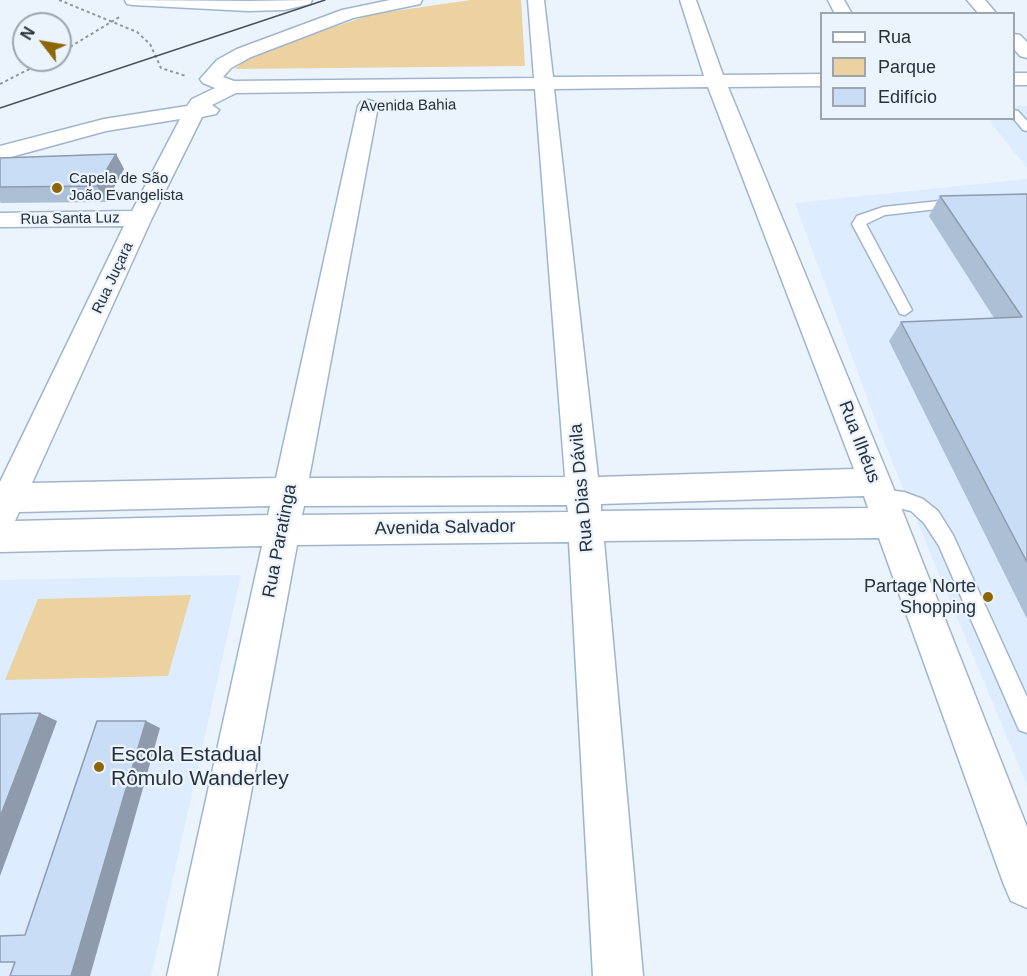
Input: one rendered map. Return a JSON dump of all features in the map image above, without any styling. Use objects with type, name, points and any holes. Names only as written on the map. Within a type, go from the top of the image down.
[{"type":"street","points":[[133,0],[248,6],[284,5],[304,0]]},
{"type":"street","points":[[232,87],[213,75],[244,53],[330,20],[414,0]]},
{"type":"street","name":"Rua Dias Dávila","points":[[536,0],[586,526],[618,976]]},
{"type":"street","name":"Rua Ilhéus","points":[[688,0],[722,98],[881,501],[1027,885]]},
{"type":"street","points":[[975,0],[986,12]]},
{"type":"street","points":[[1015,40],[1027,52]]},
{"type":"street","name":"Avenida Bahia","points":[[232,87],[546,99],[722,98],[820,81]]},
{"type":"street","name":"Rua Juçara","points":[[4,504],[193,111],[199,103],[232,87]]},
{"type":"street","name":"Rua Paratinga","points":[[192,976],[368,106]]},
{"type":"street","points":[[0,153],[104,125],[193,111],[228,110]]},
{"type":"street","name":"Rua Santa Luz","points":[[0,220],[140,219]]},
{"type":"street","name":"Avenida Salvador","points":[[4,504],[290,492],[583,491],[881,501]]},
{"type":"street","name":"Avenida Salvador","points":[[0,537],[586,526],[881,501]]},
{"type":"lane","points":[[1015,114],[1027,128]]},
{"type":"lane","points":[[905,310],[859,224],[862,219],[883,211],[971,202]]},
{"type":"lane","points":[[881,501],[904,500],[917,505],[931,517],[946,541],[1027,722]]},
{"type":"path","points":[[59,0],[112,23],[130,28],[142,36],[150,44],[161,69],[182,76],[213,75]]},
{"type":"path","points":[[72,46],[112,23],[145,0]]},
{"type":"path","points":[[0,84],[24,72]]},
{"type":"shaded area","points":[[1015,106],[1027,106],[1027,168],[989,120],[1015,120]]},
{"type":"shaded area","name":"Partage Norte Shopping","points":[[1027,179],[1027,785],[881,435],[795,203]]},
{"type":"shaded area","name":"Escola Estadual Rômulo Wanderley","points":[[241,575],[151,976],[0,976],[0,580]]},
{"type":"green space","points":[[471,0],[521,0],[525,66],[235,69],[250,55],[373,14]]},
{"type":"green space","points":[[191,595],[168,676],[5,680],[38,599]]},
{"type":"building","points":[[116,154],[97,186],[0,187],[0,158]]},
{"type":"building","name":"Partage Norte Shopping","points":[[1027,194],[1027,562],[901,322],[1022,317],[940,196]]},
{"type":"building","points":[[40,713],[0,817],[0,714]]},
{"type":"building","points":[[97,721],[146,721],[71,976],[10,976],[15,962],[0,962],[0,936],[25,935]]},
{"type":"tram line","points":[[0,108],[325,0]]},
{"type":"place","name":"Capela de São João Evangelista","points":[[57,188]]},
{"type":"place","name":"Partage Norte Shopping","points":[[988,597]]},
{"type":"place","name":"Escola Estadual Rômulo Wanderley","points":[[99,767]]}]
